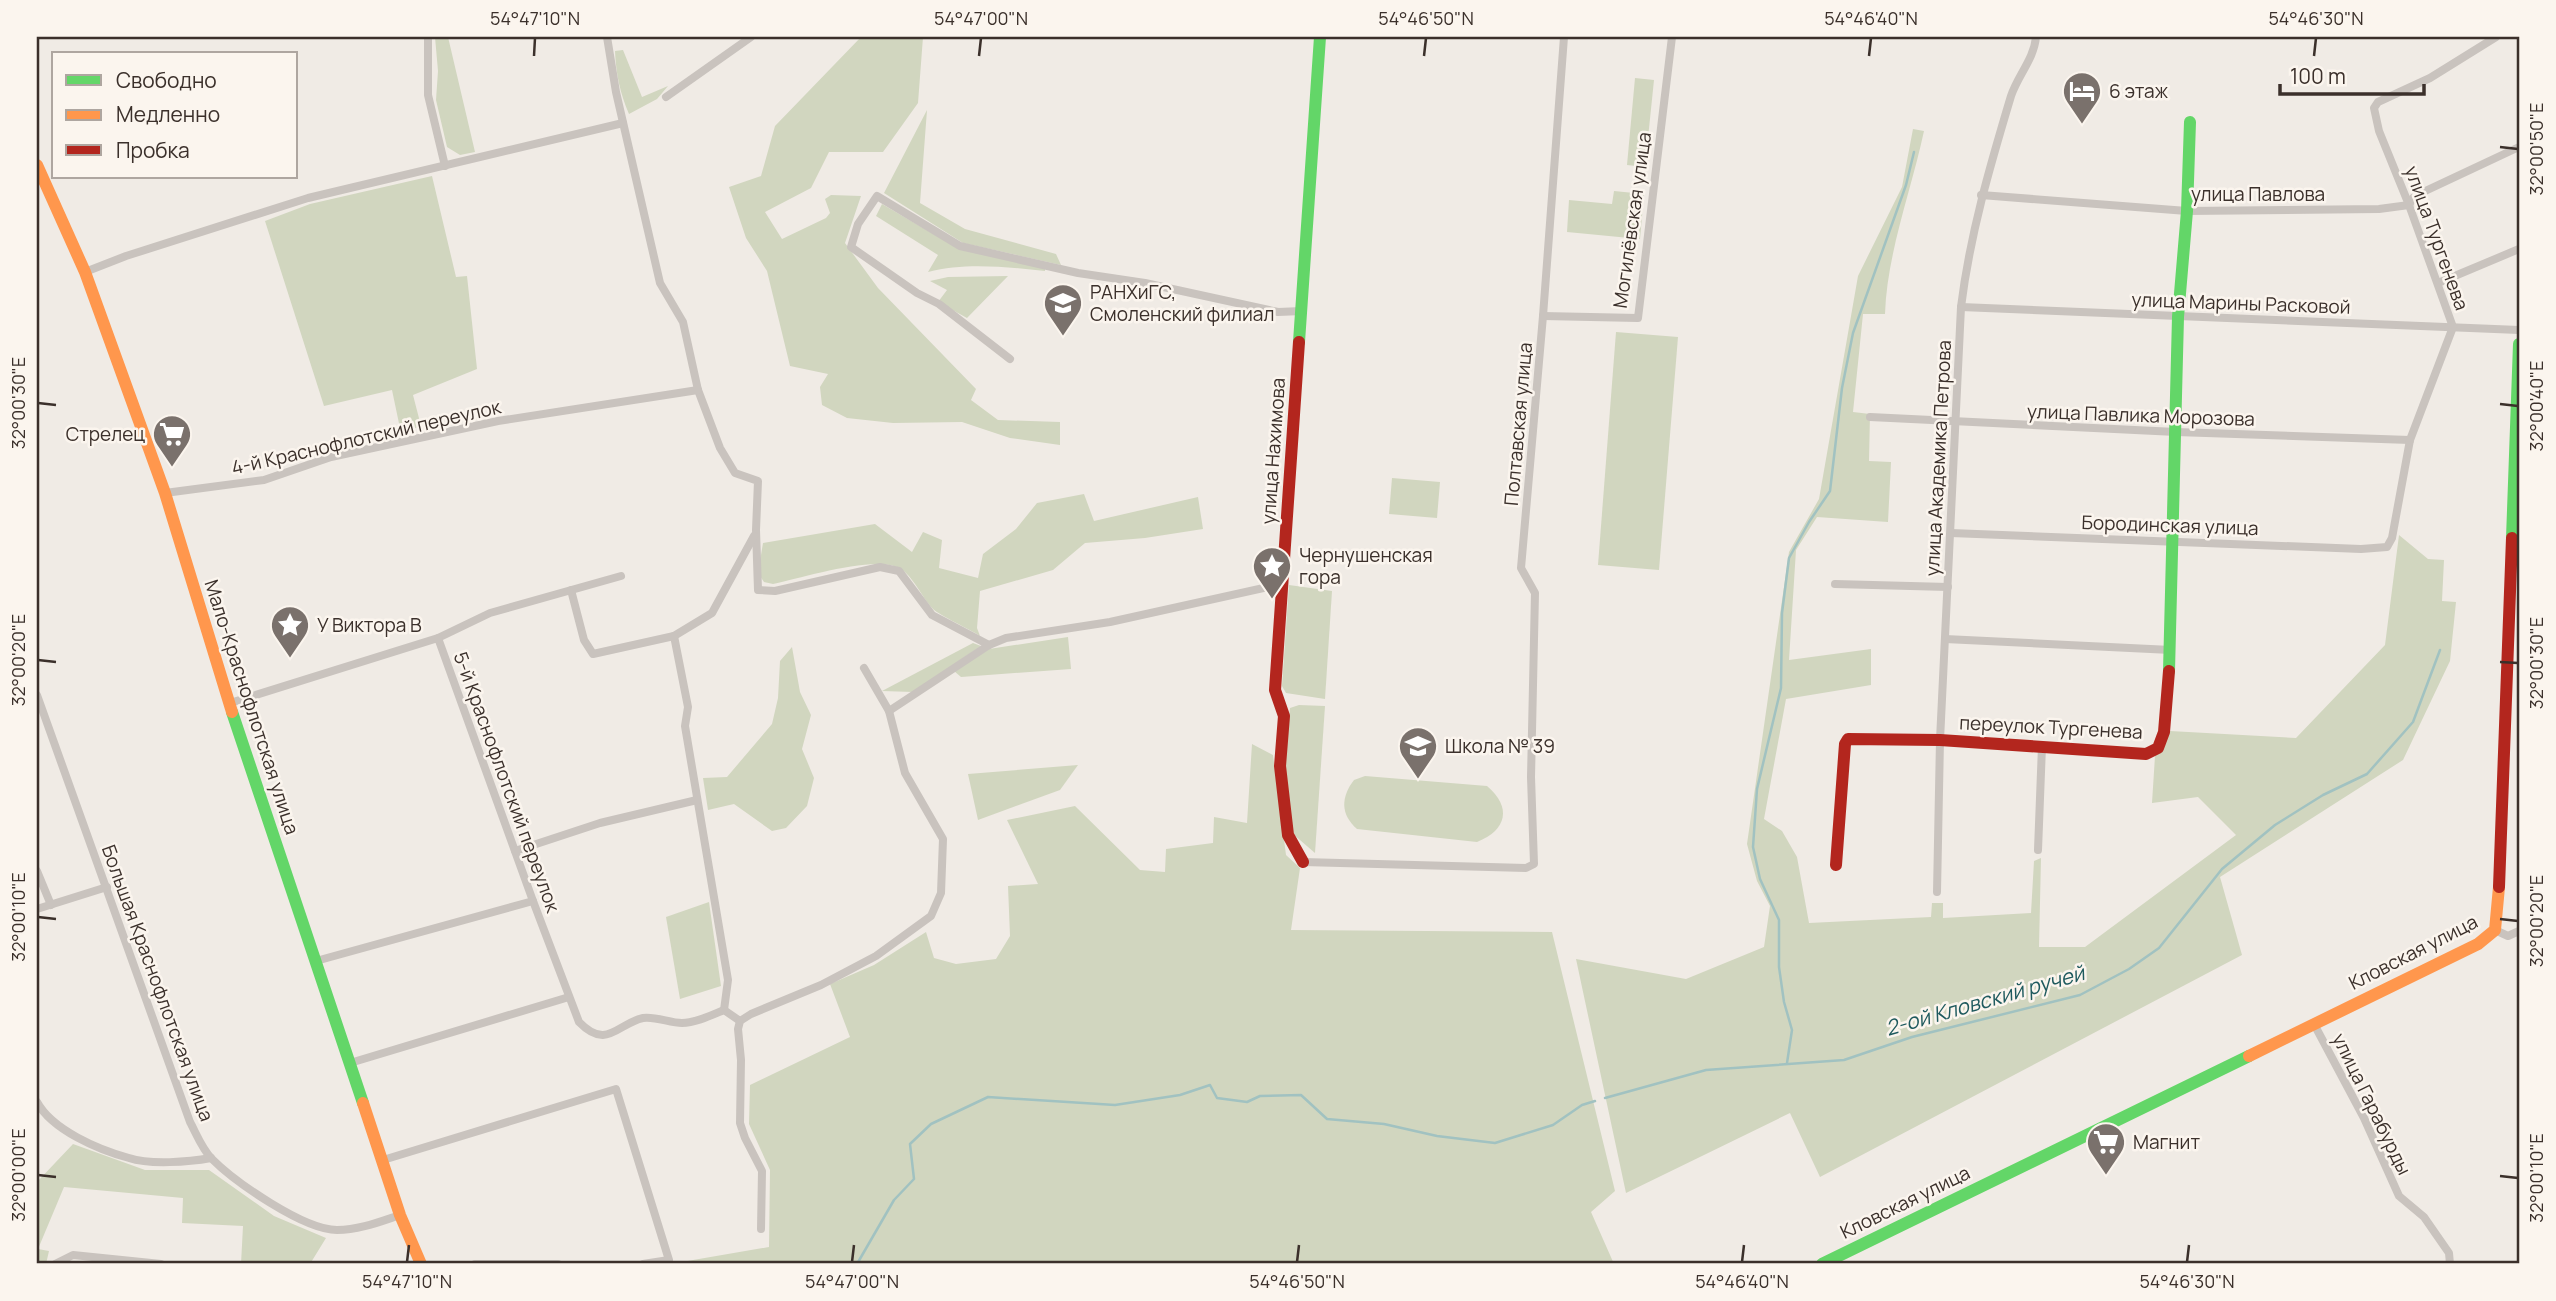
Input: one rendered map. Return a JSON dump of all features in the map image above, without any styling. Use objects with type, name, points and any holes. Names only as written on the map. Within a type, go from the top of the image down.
[{"type":"street","points":[[428,37],[428,95],[445,166]]},
{"type":"street","points":[[607,37],[623,123],[660,284],[683,322],[698,390],[720,449],[735,473],[758,481],[755,530],[758,590],[775,591],[880,567],[899,571],[932,615],[989,645]]},
{"type":"street","points":[[666,97],[751,37]]},
{"type":"street","name":"улица Нахимова","points":[[1303,862],[1288,835],[1280,766],[1284,716],[1275,690],[1320,37]]},
{"type":"street","name":"Полтавская улица","points":[[1303,862],[1526,868],[1534,864],[1531,810],[1535,593],[1521,568],[1564,37]]},
{"type":"street","name":"Могилёвская улица","points":[[1543,316],[1638,318],[1672,37]]},
{"type":"street","name":"улица Академика Петрова","points":[[1937,892],[1940,740],[1961,307],[1966,264],[1982,194],[2014,86],[2031,57],[2036,37]]},
{"type":"street","name":"улица Тургенева","points":[[2387,547],[2392,538],[2410,440],[2453,327],[2376,123],[2374,108],[2378,102],[2430,78],[2496,37]]},
{"type":"street","points":[[1945,639],[2171,650],[2178,317],[2187,211],[2190,122]]},
{"type":"street","points":[[85,272],[126,256],[308,198],[623,123]]},
{"type":"street","name":"улица Павлова","points":[[1982,194],[2187,211],[2379,209],[2409,205],[2413,198],[2421,193],[2519,147]]},
{"type":"street","name":"Мало-Краснофлотская улица","points":[[37,165],[42,192],[85,272],[165,494],[230,703],[400,1215],[421,1264]]},
{"type":"street","points":[[1010,359],[939,304],[917,293],[851,247],[858,225],[877,196],[960,246],[1278,313],[1302,311]]},
{"type":"street","points":[[2438,283],[2519,249]]},
{"type":"street","name":"улица Марины Расковой","points":[[1961,307],[2519,330]]},
{"type":"street","name":"Кловская улица","points":[[1822,1264],[2478,944],[2495,930],[2498,918],[2519,345]]},
{"type":"street","name":"4-й Краснофлотский переулок","points":[[165,494],[264,480],[331,457],[498,421],[698,390]]},
{"type":"street","name":"улица Павлика Морозова","points":[[1870,417],[1956,423],[2410,440]]},
{"type":"street","points":[[570,590],[584,640],[593,654],[674,636],[712,613],[752,541],[755,530]]},
{"type":"street","name":"Бородинская улица","points":[[1951,533],[2361,549],[2387,547]]},
{"type":"street","points":[[438,638],[490,613],[621,576]]},
{"type":"street","points":[[889,712],[989,645],[1006,638],[1110,622],[1282,584]]},
{"type":"street","points":[[1835,584],[1948,587]]},
{"type":"street","points":[[674,636],[688,707],[685,726],[728,980],[724,1010],[740,1021]]},
{"type":"street","name":"5-й Краснофлотский переулок","points":[[230,703],[438,638],[579,1022],[589,1033],[602,1035],[617,1032],[644,1018],[685,1023],[724,1010]]},
{"type":"street","name":"переулок Тургенева","points":[[1836,865],[1845,744],[1848,739],[1940,740],[2146,754],[2158,748],[2164,732],[2171,650]]},
{"type":"street","points":[[761,1229],[762,1171],[740,1123],[741,1060],[737,1029],[740,1021],[821,985],[876,956],[931,916],[941,893],[943,839],[905,773],[889,712],[864,668]]},
{"type":"street","name":"Большая Краснофлотская улица","points":[[37,695],[190,1122],[211,1158],[273,1206],[310,1224],[335,1230],[366,1227],[400,1215]]},
{"type":"street","points":[[2038,850],[2042,746]]},
{"type":"street","points":[[515,851],[600,823],[697,800]]},
{"type":"street","points":[[37,871],[51,905]]},
{"type":"street","points":[[37,909],[107,887]]},
{"type":"street","points":[[316,961],[533,901]]},
{"type":"street","points":[[2495,930],[2508,936],[2519,931]]},
{"type":"street","points":[[350,1063],[569,997]]},
{"type":"street","name":"улица Гарабурды","points":[[2314,1024],[2364,1118],[2399,1196],[2424,1217],[2449,1253],[2450,1264]]},
{"type":"street","points":[[383,1160],[616,1089],[669,1260],[643,1264]]},
{"type":"street","points":[[37,1102],[41,1110],[68,1133],[130,1159],[190,1162],[211,1158]]},
{"type":"street","points":[[55,1264],[73,1255],[161,1264]]},
{"type":"street","points":[[475,1264],[558,1264]]},
{"type":"green space","points":[[435,37],[448,37],[475,152],[460,155],[447,147],[436,100],[438,71]]},
{"type":"green space","points":[[861,37],[923,37],[918,103],[883,152],[829,152],[811,188],[765,212],[782,239],[826,218],[830,213],[825,199],[831,195],[861,196],[845,243],[878,288],[976,389],[971,400],[998,420],[1060,422],[1060,445],[1010,438],[962,422],[893,423],[847,418],[822,405],[820,387],[828,374],[790,366],[767,271],[746,238],[729,187],[761,176],[775,126]]},
{"type":"green space","points":[[623,50],[642,97],[668,86],[657,99],[629,114],[617,76],[615,51]]},
{"type":"green space","points":[[1635,78],[1654,80],[1645,167],[1627,165]]},
{"type":"green space","points":[[927,110],[920,203],[965,229],[1056,254],[1061,265],[963,243],[884,193]]},
{"type":"green space","points":[[1913,129],[1924,131],[1890,268],[1885,314],[1863,314],[1853,412],[1870,414],[1869,461],[1891,462],[1888,522],[1817,517],[1796,550],[1789,660],[1871,649],[1871,685],[1786,699],[1764,819],[1782,831],[1797,857],[1809,923],[1931,917],[1932,903],[1943,903],[1943,918],[2031,913],[2034,861],[2041,858],[2039,947],[2085,947],[2236,835],[2198,797],[2152,803],[2155,756],[2170,731],[2296,738],[2385,645],[2399,535],[2428,559],[2444,560],[2442,601],[2456,602],[2450,661],[2403,760],[2220,877],[2242,955],[1820,1177],[1790,1113],[1626,1193],[1576,959],[1686,979],[1764,947],[1770,906],[1757,881],[1747,844],[1789,552],[1819,499],[1858,276],[1902,187]]},
{"type":"green space","points":[[432,176],[456,277],[467,276],[477,369],[413,395],[421,426],[401,433],[392,390],[324,406],[265,221],[310,204]]},
{"type":"green space","points":[[1614,191],[1644,194],[1640,239],[1567,232],[1569,200],[1612,204]]},
{"type":"green space","points":[[882,204],[959,249],[1045,268],[1045,271],[971,266],[928,272],[938,255],[876,216]]},
{"type":"green space","points":[[1008,276],[967,318],[938,302],[947,290],[930,281],[948,277]]},
{"type":"green space","points":[[1616,332],[1678,337],[1659,570],[1598,565]]},
{"type":"green space","points":[[1392,478],[1440,482],[1437,518],[1389,514]]},
{"type":"green space","points":[[1084,494],[1094,521],[1198,497],[1203,529],[1145,538],[1085,543],[1053,570],[980,591],[977,628],[980,636],[933,609],[909,576],[899,568],[873,564],[856,566],[773,584],[764,582],[758,573],[763,543],[875,524],[912,552],[923,532],[942,540],[939,568],[978,578],[983,554],[1016,529],[1037,503]]},
{"type":"green space","points":[[1289,585],[1332,591],[1325,699],[1286,693],[1282,686]]},
{"type":"green space","points":[[1068,637],[1071,669],[961,677],[954,671],[989,649]]},
{"type":"green space","points":[[973,643],[981,646],[913,692],[882,691]]},
{"type":"green space","points":[[792,647],[800,692],[811,715],[802,749],[814,778],[807,806],[786,828],[772,831],[734,804],[708,810],[703,778],[727,777],[772,724],[778,698],[780,661]]},
{"type":"green space","points":[[1299,705],[1325,706],[1315,853],[1293,834],[1285,767],[1290,708]]},
{"type":"green space","points":[[1252,744],[1273,755],[1286,855],[1300,868],[1291,930],[1552,932],[1615,1191],[1591,1212],[1614,1264],[670,1264],[769,1247],[770,1170],[749,1124],[750,1085],[850,1037],[830,984],[874,965],[926,932],[934,958],[956,964],[996,959],[1010,936],[1008,886],[1038,884],[1007,820],[1075,806],[1140,870],[1165,872],[1166,849],[1213,843],[1214,817],[1247,823]]},
{"type":"green space","points":[[1078,765],[1060,790],[978,820],[968,774]]},
{"type":"green space","points":[[1365,776],[1487,786],[1500,802],[1503,817],[1495,831],[1477,842],[1357,829],[1351,823],[1344,805],[1354,780]]},
{"type":"green space","points":[[709,902],[721,986],[680,999],[666,917]]},
{"type":"green space","points":[[73,1144],[145,1170],[209,1170],[274,1216],[326,1238],[310,1264],[241,1264],[243,1226],[182,1223],[183,1198],[64,1187],[38,1249],[49,1251],[46,1264],[37,1264],[37,1182]]},
{"type":"waterway","points":[[1787,1063],[1792,1030],[1784,1002],[1779,967],[1779,920],[1760,879],[1753,847],[1757,789],[1781,688],[1782,613],[1789,558],[1830,491],[1842,388],[1853,333],[1906,185],[1914,152]]},
{"type":"waterway","name":"2-ой Кловский ручей","points":[[1605,1098],[1706,1070],[1844,1060],[1912,1037],[2080,995],[2129,969],[2159,948],[2222,869],[2275,825],[2323,795],[2367,774],[2413,722],[2440,650]]},
{"type":"waterway","name":"2-ой Кловский ручей","points":[[857,1264],[894,1200],[914,1179],[910,1144],[931,1124],[988,1097],[1115,1105],[1180,1095],[1210,1085],[1217,1098],[1247,1102],[1260,1096],[1301,1095],[1327,1119],[1384,1124],[1437,1136],[1495,1143],[1553,1125],[1582,1105],[1595,1101]]},
{"type":"traffic: fast","points":[[1299,342],[1320,37]]},
{"type":"traffic: fast","points":[[2169,671],[2178,317],[2187,211],[2190,122]]},
{"type":"traffic: fast","points":[[2512,538],[2519,344]]},
{"type":"traffic: fast","points":[[232,712],[363,1103]]},
{"type":"traffic: fast","points":[[1822,1264],[2249,1056]]},
{"type":"traffic: slow","points":[[37,165],[85,272],[165,493],[232,712]]},
{"type":"traffic: slow","points":[[2249,1056],[2478,944],[2495,930],[2499,887]]},
{"type":"traffic: slow","points":[[363,1103],[400,1215],[421,1264]]},
{"type":"traffic: jam","points":[[1299,342],[1275,690],[1284,716],[1280,766],[1288,835],[1303,862]]},
{"type":"traffic: jam","points":[[2499,887],[2512,538]]},
{"type":"traffic: jam","points":[[1836,865],[1845,744],[1848,739],[1940,740],[2146,754],[2158,748],[2164,732],[2169,671]]},
{"type":"place","name":"6 этаж","points":[[2082,125]]},
{"type":"place","name":"РАНХиГС, Смоленский филиал","points":[[1063,337]]},
{"type":"place","name":"Стрелец","points":[[172,468]]},
{"type":"place","name":"Чернушенская гора","points":[[1272,600]]},
{"type":"place","name":"У Виктора В","points":[[290,659]]},
{"type":"place","name":"Школа № 39","points":[[1418,780]]},
{"type":"place","name":"Магнит","points":[[2106,1176]]}]
